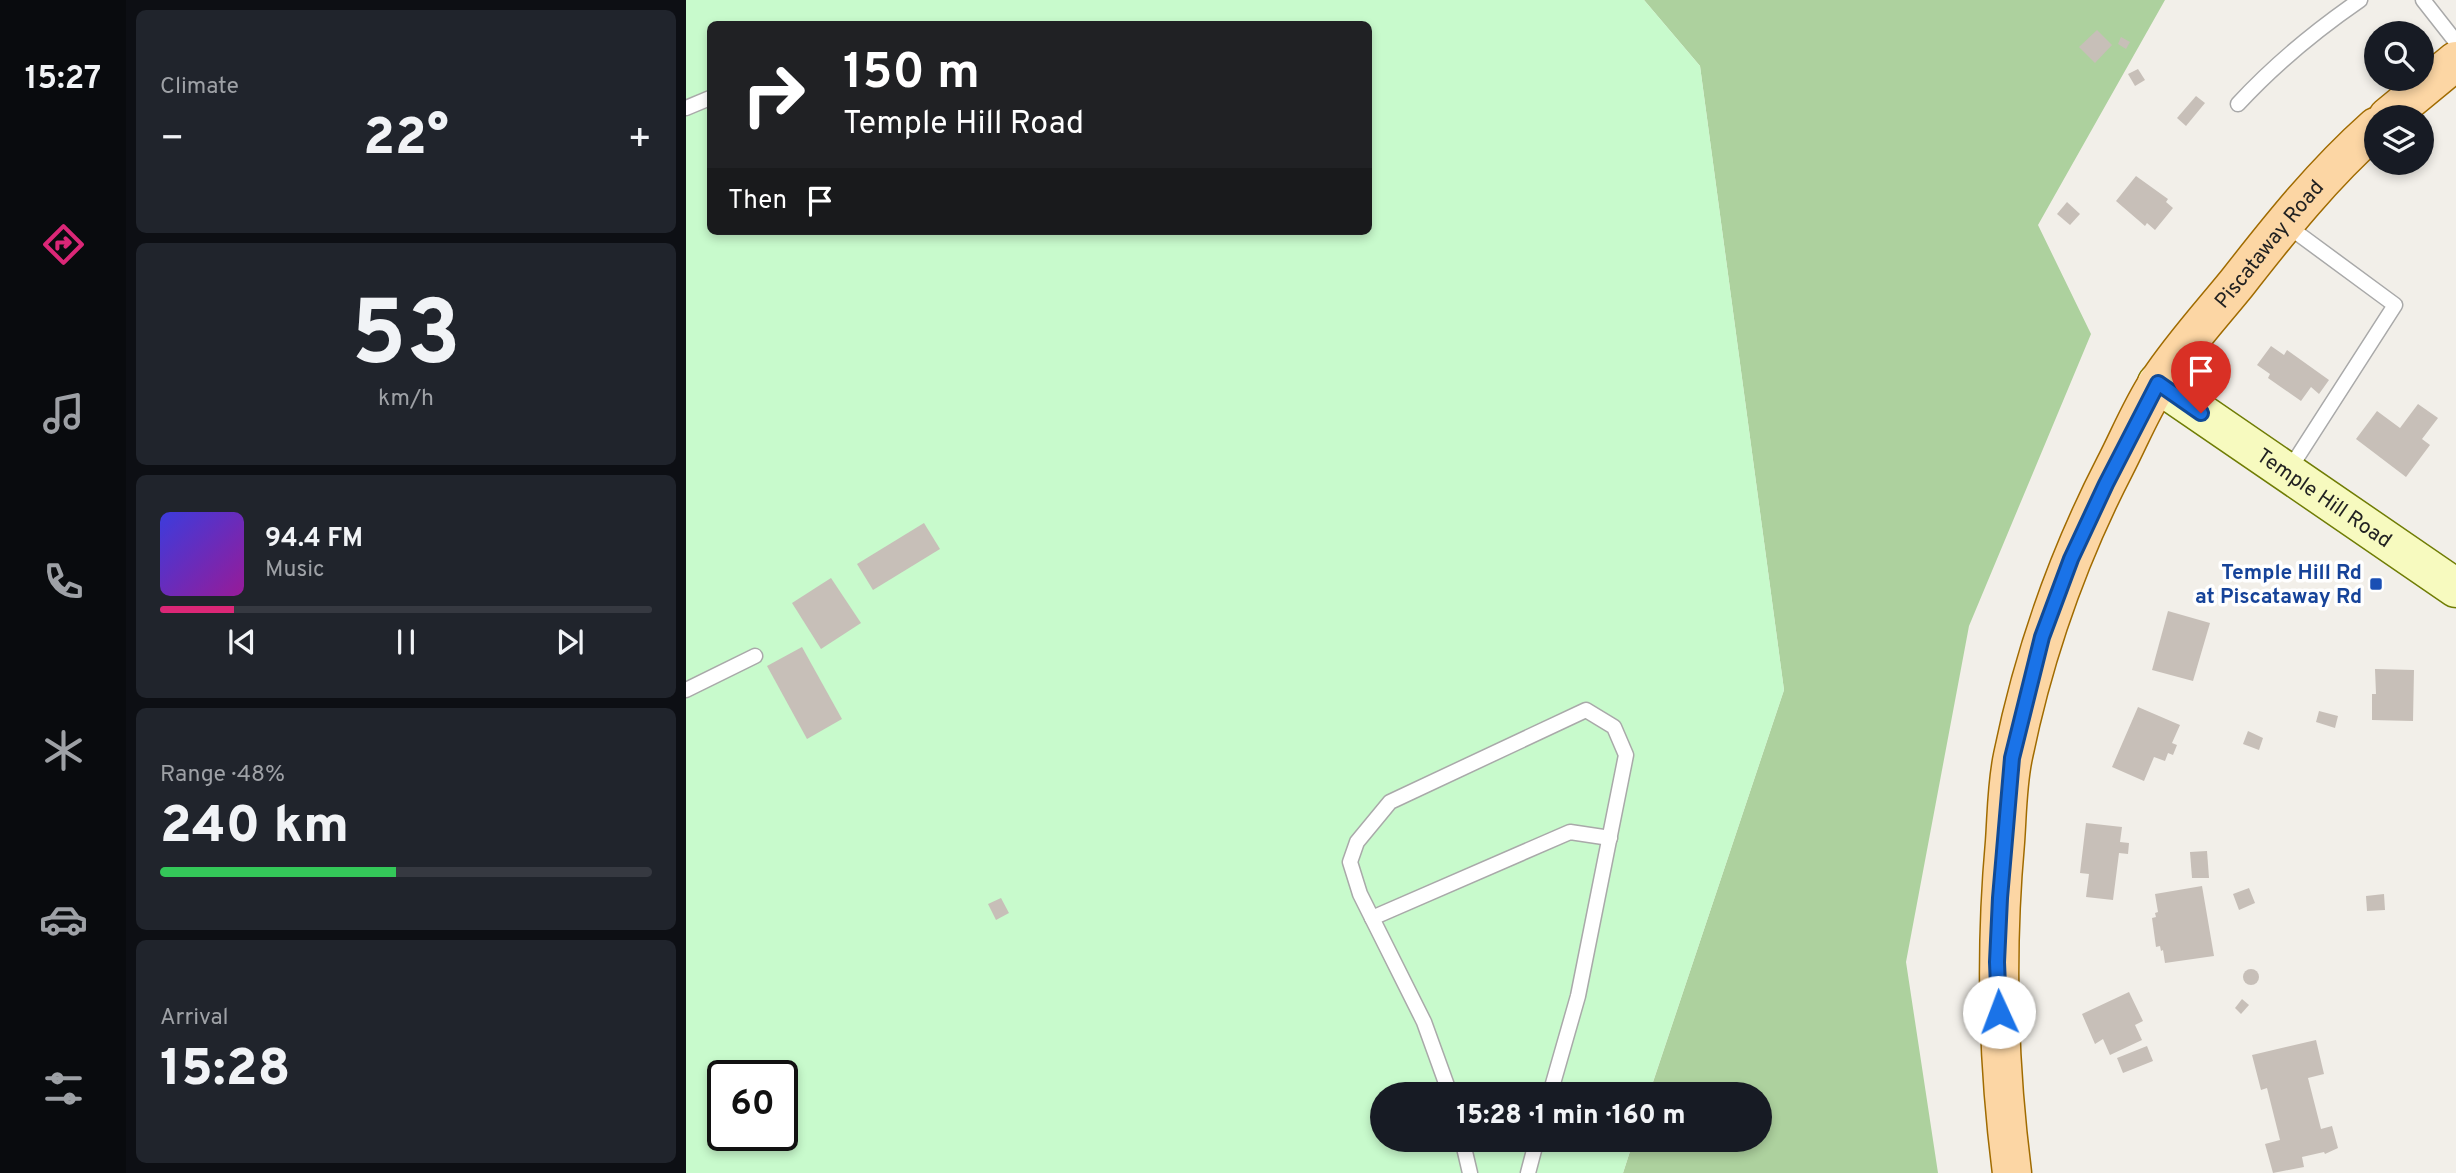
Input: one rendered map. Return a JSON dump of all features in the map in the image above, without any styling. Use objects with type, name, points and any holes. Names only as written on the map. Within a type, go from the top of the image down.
[{"type":"main road","points":[[2403,105],[2456,61]]},
{"type":"main road","name":"Piscataway Road","points":[[2012,1173],[2003,1096],[1997,962],[2000,898],[2012,758],[2042,637],[2071,559],[2158,383],[2283,223],[2321,180],[2364,139]]},
{"type":"main road","name":"Temple Hill Road","points":[[2158,383],[2456,588]]},
{"type":"lane","points":[[2238,104],[2268,72],[2316,30],[2360,0]]},
{"type":"lane","points":[[2423,0],[2456,42]]},
{"type":"lane","points":[[686,108],[707,99]]},
{"type":"lane","points":[[2283,223],[2395,305],[2288,473]]},
{"type":"lane","points":[[686,690],[755,656]]},
{"type":"lane","points":[[1446,1082],[1424,1022],[1360,894],[1350,862],[1357,842],[1391,802],[1586,710],[1614,727],[1626,755],[1578,996],[1553,1082]]},
{"type":"lane","points":[[1372,918],[1570,832],[1610,838]]},
{"type":"lane","points":[[1465,1152],[1470,1173]]},
{"type":"lane","points":[[1528,1173],[1534,1152]]},
{"type":"green space","points":[[686,0],[1644,0],[1700,66],[1784,690],[1653,1082],[1370,1082],[1370,1152],[1630,1152],[1623,1173],[686,1173]]},
{"type":"green space","points":[[1644,0],[2165,0],[2038,225],[2091,334],[1969,626],[1906,962],[1938,1173],[1623,1173],[1630,1152],[1772,1152],[1772,1082],[1653,1082],[1784,690],[1700,66]]},
{"type":"building","points":[[2097,30],[2112,45],[2095,63],[2079,47]]},
{"type":"building","points":[[2121,37],[2130,42],[2126,49],[2118,44]]},
{"type":"building","points":[[2138,69],[2145,80],[2135,86],[2128,74]]},
{"type":"building","points":[[2196,96],[2205,103],[2186,126],[2177,118]]},
{"type":"building","points":[[2136,176],[2168,199],[2166,202],[2173,208],[2155,230],[2147,223],[2145,226],[2116,201]]},
{"type":"building","points":[[2067,202],[2080,214],[2070,225],[2057,214]]},
{"type":"building","points":[[2271,346],[2284,355],[2287,350],[2329,380],[2319,394],[2311,387],[2301,401],[2268,378],[2270,374],[2257,365]]},
{"type":"building","points":[[2418,404],[2438,418],[2422,439],[2430,445],[2406,477],[2356,439],[2377,411],[2400,428]]},
{"type":"building","points":[[924,523],[940,549],[873,590],[857,564]]},
{"type":"building","points":[[831,578],[861,623],[821,649],[792,603]]},
{"type":"building","points":[[2168,611],[2210,623],[2193,681],[2152,670]]},
{"type":"building","points":[[802,647],[842,719],[807,739],[767,666]]},
{"type":"building","points":[[2375,669],[2414,670],[2413,721],[2372,720],[2372,694],[2376,694]]},
{"type":"building","points":[[2138,707],[2180,725],[2172,743],[2177,745],[2173,755],[2168,753],[2165,761],[2154,757],[2144,781],[2112,767]]},
{"type":"building","points":[[2319,711],[2338,716],[2335,728],[2316,722]]},
{"type":"building","points":[[2248,731],[2263,738],[2259,750],[2243,744]]},
{"type":"building","points":[[2086,823],[2122,827],[2120,842],[2129,843],[2128,854],[2119,853],[2113,900],[2086,897],[2089,874],[2080,873]]},
{"type":"building","points":[[2207,851],[2209,878],[2192,878],[2190,852]]},
{"type":"building","points":[[2202,886],[2214,956],[2165,963],[2163,950],[2161,951],[2160,946],[2156,947],[2152,918],[2156,917],[2155,913],[2158,912],[2155,894]]},
{"type":"building","points":[[2249,888],[2255,903],[2239,910],[2233,894]]},
{"type":"building","points":[[2384,894],[2385,910],[2367,911],[2366,896]]},
{"type":"building","points":[[1001,898],[1009,913],[996,920],[988,904]]},
{"type":"building","points":[[2251,969],[2257,971],[2257,983],[2251,985],[2245,983],[2243,977],[2245,971]]},
{"type":"building","points":[[2129,992],[2143,1021],[2135,1025],[2142,1040],[2110,1055],[2103,1039],[2095,1044],[2082,1014]]},
{"type":"building","points":[[2242,999],[2249,1005],[2241,1014],[2235,1008]]},
{"type":"building","points":[[2316,1040],[2324,1074],[2308,1078],[2321,1129],[2332,1126],[2338,1148],[2325,1154],[2324,1152],[2302,1157],[2304,1167],[2273,1173],[2265,1144],[2280,1140],[2267,1088],[2261,1090],[2252,1055]]},
{"type":"building","points":[[2147,1046],[2153,1061],[2123,1073],[2117,1058]]},
{"type":"place","name":"Temple Hill Rd at Piscataway Rd","points":[[2376,584]]},
{"type":"route","points":[[1999,1012],[1997,962],[2000,898],[2012,758],[2042,637],[2071,559],[2158,383],[2201,413]]}]
